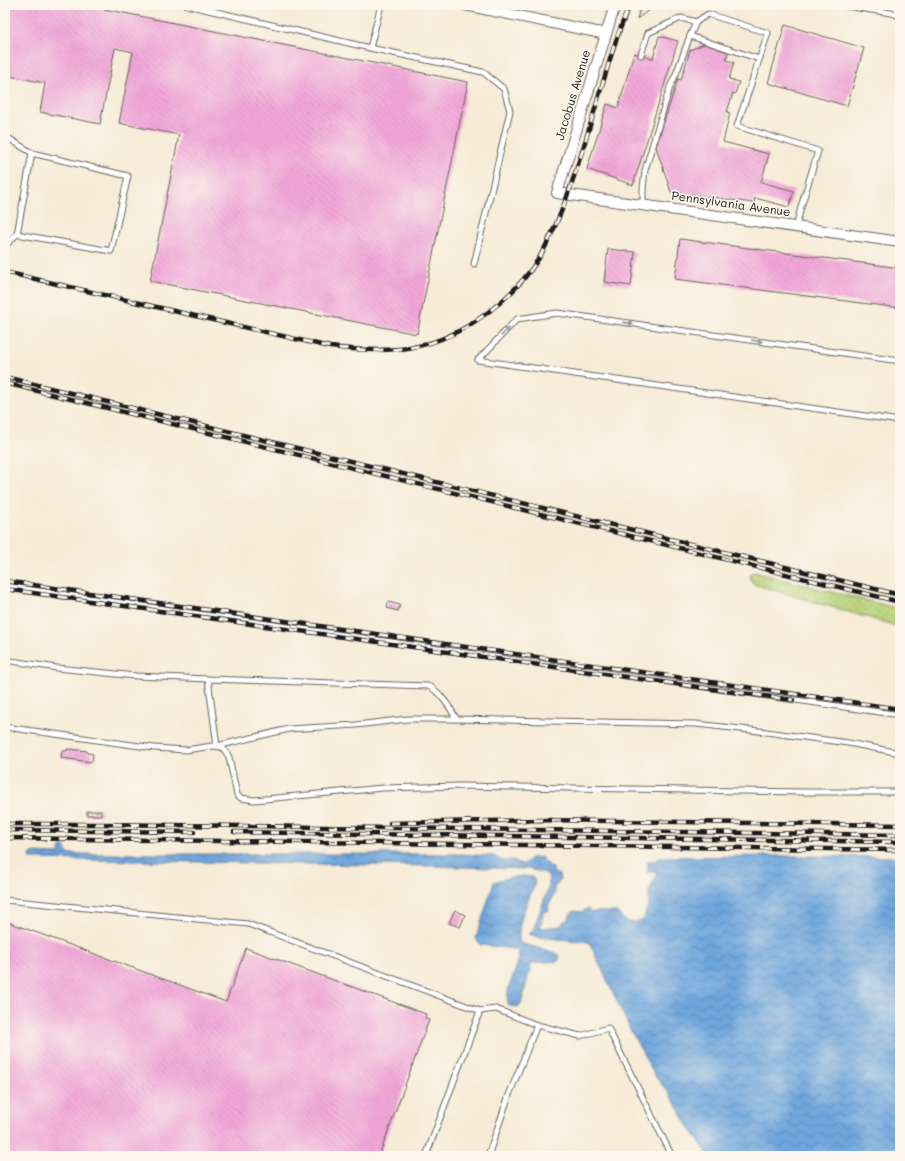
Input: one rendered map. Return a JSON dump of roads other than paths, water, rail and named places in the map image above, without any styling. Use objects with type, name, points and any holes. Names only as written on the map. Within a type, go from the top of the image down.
[{"type":"street","points":[[465,5],[606,34]]},
{"type":"street","name":"Jacobus Avenue","points":[[557,193],[615,5]]},
{"type":"street","name":"Pennsylvania Avenue","points":[[557,193],[900,242]]},
{"type":"lane","points":[[187,5],[370,48],[483,72],[504,89],[510,111],[474,264]]},
{"type":"lane","points":[[370,48],[381,5]]},
{"type":"lane","points":[[840,5],[891,13],[900,16]]},
{"type":"lane","points":[[643,205],[645,170],[670,87],[696,22],[708,14],[768,33],[737,126],[818,151],[796,227]]},
{"type":"lane","points":[[641,55],[648,33],[681,18],[696,22]]},
{"type":"lane","points":[[690,36],[759,59]]},
{"type":"lane","points":[[5,136],[32,153],[128,176],[111,251],[17,234]]},
{"type":"lane","points":[[5,246],[17,234],[32,153]]},
{"type":"lane","points":[[900,361],[557,313],[517,319],[478,360],[900,421]]},
{"type":"lane","points":[[5,586],[435,647],[611,675],[900,715]]},
{"type":"lane","points":[[5,660],[57,668],[136,676],[428,686],[434,689],[453,712],[456,719]]},
{"type":"lane","points":[[208,679],[217,746]]},
{"type":"lane","points":[[5,727],[154,748],[186,750],[217,746],[289,729],[356,725],[408,719],[696,724],[848,743],[900,753]]},
{"type":"lane","points":[[217,746],[222,747],[228,755],[237,794],[241,798],[254,800],[383,788],[460,786],[796,792],[900,792]]},
{"type":"lane","points":[[5,900],[248,924],[480,1011],[496,1009],[538,1025],[580,1036],[608,1028],[672,1156]]},
{"type":"lane","points":[[426,1156],[480,1011]]},
{"type":"lane","points":[[488,1156],[509,1095],[538,1025]]},
{"type":"water","points":[[61,847],[65,847],[67,854],[457,854],[494,856],[503,861],[513,860],[518,864],[524,864],[531,858],[541,857],[549,867],[553,868],[553,872],[559,875],[560,880],[557,885],[554,886],[555,893],[548,907],[549,911],[544,911],[540,928],[561,926],[564,921],[568,921],[571,913],[575,911],[582,912],[588,908],[590,912],[617,912],[623,919],[629,922],[644,920],[649,903],[649,891],[656,876],[656,871],[647,873],[648,861],[655,861],[661,857],[900,857],[900,1156],[709,1156],[669,1093],[655,1076],[632,1033],[589,942],[538,937],[529,934],[533,930],[549,886],[549,877],[543,872],[527,869],[428,866],[31,859],[30,855],[32,853],[59,854]]},
{"type":"water","points":[[522,876],[532,877],[535,881],[519,929],[520,943],[556,953],[560,956],[558,961],[534,963],[531,966],[521,1004],[518,1007],[509,1006],[508,991],[518,963],[518,950],[481,945],[476,938],[494,882]]},
{"type":"railway","points":[[5,272],[330,347],[393,350],[431,343],[449,336],[468,326],[509,295],[522,281],[545,248],[572,183],[613,49],[622,22],[630,5]]},
{"type":"railway","points":[[5,377],[900,595]]},
{"type":"railway","points":[[5,383],[900,602]]},
{"type":"railway","points":[[5,581],[900,709]]},
{"type":"railway","points":[[5,589],[793,700]]},
{"type":"railway","points":[[390,823],[542,820],[900,825]]},
{"type":"railway","points":[[5,824],[900,835]]},
{"type":"railway","points":[[5,830],[194,832]]},
{"type":"railway","points":[[234,832],[900,842]]},
{"type":"railway","points":[[5,838],[900,850]]}]
